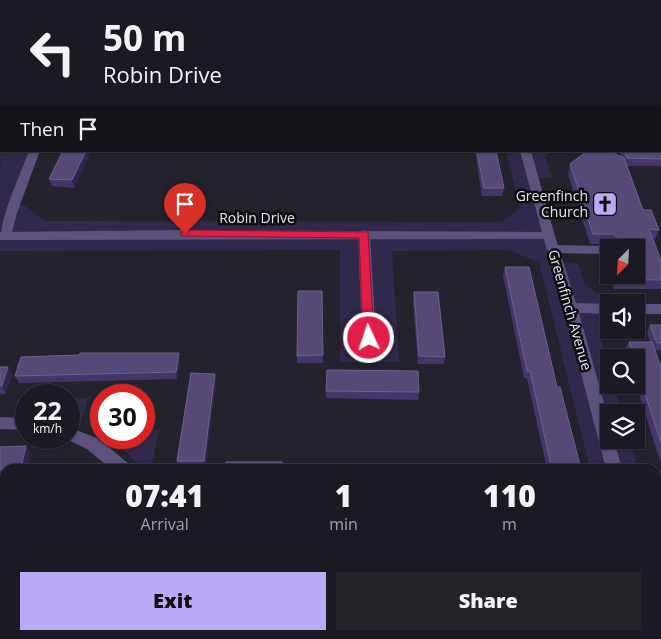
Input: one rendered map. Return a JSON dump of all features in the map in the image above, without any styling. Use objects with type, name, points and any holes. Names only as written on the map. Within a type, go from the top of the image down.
[{"type":"street","points":[[3,236],[35,152]]},
{"type":"street","name":"Greenfinch Avenue","points":[[525,152],[572,308],[613,464]]},
{"type":"street","points":[[364,234],[369,338]]},
{"type":"street","name":"Robin Drive","points":[[3,236],[364,234],[551,243]]},
{"type":"street","points":[[572,308],[600,309]]},
{"type":"street","points":[[645,309],[661,309]]},
{"type":"street","points":[[0,423],[15,424]]},
{"type":"street","points":[[80,438],[93,444],[117,464]]},
{"type":"lane","points":[[551,243],[600,249]]},
{"type":"shaded area","points":[[0,152],[35,152],[14,205],[24,205],[45,221],[501,222],[520,208],[506,152],[551,152],[545,157],[552,178],[533,178],[558,262],[578,263],[584,283],[600,296],[600,339],[604,349],[600,349],[600,394],[617,394],[620,404],[600,404],[600,449],[632,449],[637,464],[589,464],[539,262],[508,250],[392,251],[399,362],[340,362],[340,250],[0,251]]},
{"type":"shaded area","points":[[80,398],[88,398],[81,425]]},
{"type":"shaded area","points":[[155,430],[159,430],[152,464],[139,464],[123,449],[155,449]]},
{"type":"building","points":[[62,152],[86,152],[72,180],[49,179]]},
{"type":"building","points":[[477,152],[496,152],[504,188],[484,188]]},
{"type":"building","points":[[586,152],[612,152],[624,158],[643,210],[651,210],[659,230],[649,229],[661,260],[661,280],[645,280],[645,239],[616,239],[618,238],[613,234],[593,234],[570,164]]},
{"type":"building","points":[[624,152],[661,152],[661,159],[627,158]]},
{"type":"building","points":[[505,267],[529,267],[557,387],[560,387],[580,464],[551,464],[530,371],[527,371]]},
{"type":"building","points":[[298,291],[322,291],[323,355],[297,356]]},
{"type":"building","points":[[414,292],[438,292],[445,357],[419,356]]},
{"type":"building","points":[[650,325],[661,325],[661,343],[657,343]]},
{"type":"building","points":[[629,342],[652,342],[661,367],[661,443],[645,394],[645,349],[631,349]]},
{"type":"building","points":[[80,353],[179,353],[176,372],[15,376],[21,357],[79,355]]},
{"type":"building","points":[[0,367],[8,367],[2,386],[0,386]]},
{"type":"building","points":[[327,370],[418,371],[419,392],[326,391]]},
{"type":"building","points":[[191,373],[215,374],[204,461],[177,461]]},
{"type":"building","points":[[15,446],[15,449],[25,449],[22,464],[0,464],[0,447]]},
{"type":"building","points":[[226,462],[282,462],[282,464],[226,464]]},
{"type":"place","name":"Greenfinch Church","points":[[605,204]]},
{"type":"route","points":[[185,234],[364,234],[369,338]]}]
